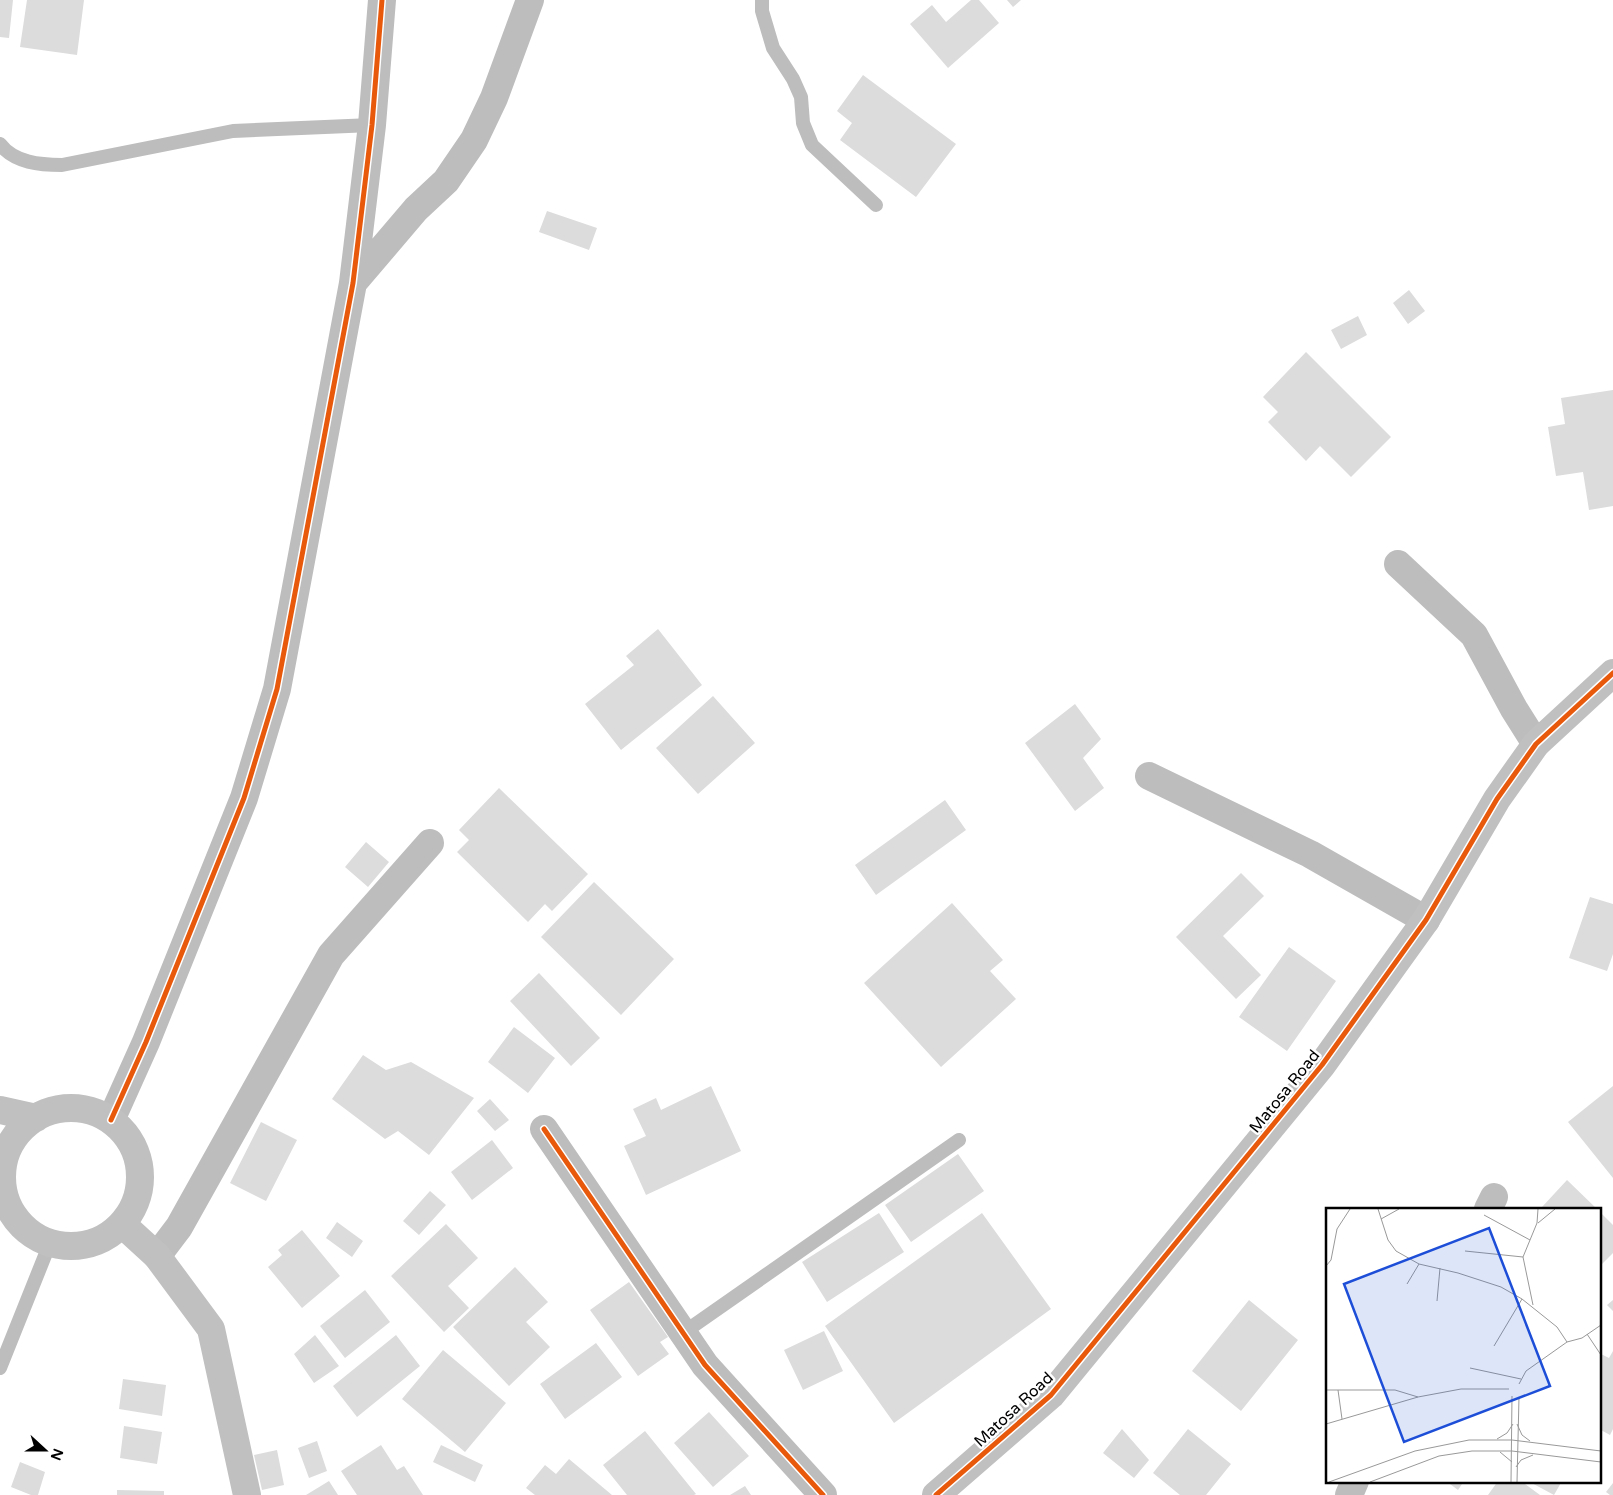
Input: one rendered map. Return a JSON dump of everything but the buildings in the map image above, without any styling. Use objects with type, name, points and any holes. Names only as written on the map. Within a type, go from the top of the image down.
[{"type":"street","points":[[111,1120],[146,1042],[244,798],[277,689],[353,283],[372,125],[382,0]]},
{"type":"street","points":[[353,283],[416,209],[446,181],[474,140],[494,98],[530,0]]},
{"type":"street","points":[[1398,564],[1474,634],[1514,709],[1536,744]]},
{"type":"street","name":"Matosa Road","points":[[936,1495],[1051,1395],[1322,1065],[1426,920],[1497,799],[1536,744],[1613,673]]},
{"type":"street","points":[[1149,776],[1310,854],[1426,920]]},
{"type":"street","points":[[157,1256],[179,1227],[331,956],[430,843]]},
{"type":"street","points":[[74,1108],[93,1111],[111,1120],[125,1133],[135,1150],[140,1169],[139,1189],[133,1207],[122,1224],[106,1236],[88,1244],[69,1246],[50,1243],[32,1234],[18,1220],[8,1204],[1,1184],[10,1146],[21,1130],[36,1118],[54,1110],[74,1108]]},
{"type":"street","points":[[0,1110],[36,1118]]},
{"type":"street","points":[[544,1129],[706,1365],[823,1495]]},
{"type":"street","points":[[122,1224],[157,1256],[211,1329],[247,1495]]},
{"type":"street","points":[[1349,1495],[1355,1482]]},
{"type":"lane","points":[[762,0],[762,11],[773,48],[793,79],[801,97],[803,123],[812,145],[876,205]]},
{"type":"lane","points":[[0,144],[5,151],[34,165],[62,165],[233,131],[372,125]]},
{"type":"lane","points":[[683,1332],[959,1140]]},
{"type":"lane","points":[[0,1368],[50,1243]]},
{"type":"cycle path","points":[[111,1120],[146,1042],[244,798],[277,689],[353,283],[372,125],[382,0]]},
{"type":"cycle path","points":[[936,1495],[1051,1395],[1322,1065],[1426,920],[1497,799],[1536,744],[1613,673]]},
{"type":"cycle path","points":[[544,1129],[705,1365],[823,1495]]}]
